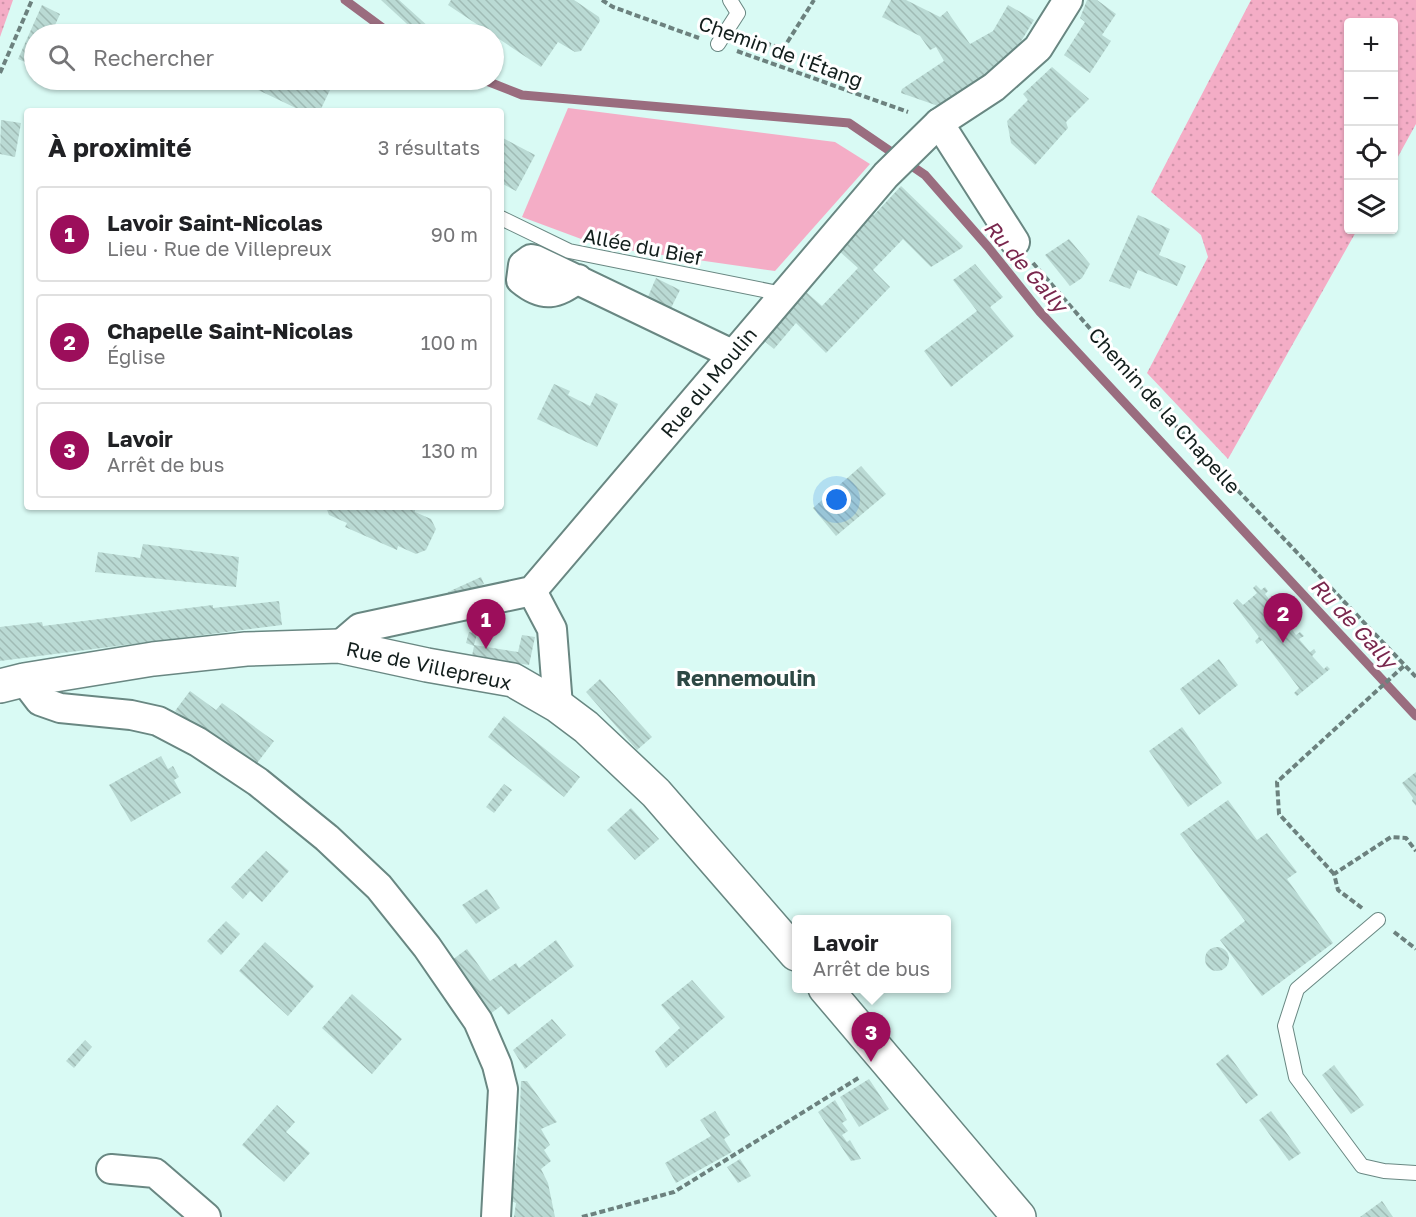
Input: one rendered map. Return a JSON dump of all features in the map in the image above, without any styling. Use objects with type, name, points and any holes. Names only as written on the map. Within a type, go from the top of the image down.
[{"type":"main road","name":"Rue de Villepreux","points":[[12,683],[153,659],[246,649],[339,646],[513,680],[558,706],[586,727],[656,793],[792,949]]},
{"type":"main road","points":[[829,993],[1019,1217]]},
{"type":"street","name":"Rue du Moulin","points":[[532,591],[886,175],[939,123],[994,87],[1038,48],[1068,0]]},
{"type":"street","points":[[939,123],[1015,242]]},
{"type":"street","points":[[578,279],[732,354]]},
{"type":"street","points":[[339,646],[360,628],[532,591],[552,629],[558,706]]},
{"type":"street","points":[[12,683],[40,701],[60,708],[131,715],[158,721],[198,742],[258,782],[327,838],[379,887],[427,947],[478,1021],[497,1065],[503,1089],[496,1217]]},
{"type":"street","points":[[111,1169],[155,1173],[206,1217]]},
{"type":"lane","points":[[718,44],[738,13],[730,0]]},
{"type":"lane","name":"Allée du Bief","points":[[504,219],[569,251],[783,294]]},
{"type":"lane","points":[[1378,920],[1297,990],[1285,1026],[1296,1077],[1362,1166],[1384,1171],[1416,1173]]},
{"type":"path","points":[[0,73],[32,0]]},
{"type":"path","name":"Chemin de l'Étang","points":[[602,0],[613,7],[939,123]]},
{"type":"path","points":[[727,30],[783,50],[814,0]]},
{"type":"path","name":"Chemin de la Chapelle","points":[[1015,242],[1159,408],[1416,677]]},
{"type":"path","points":[[1405,665],[1374,696],[1277,782],[1280,814],[1334,874],[1338,890],[1416,949]]},
{"type":"path","points":[[1334,874],[1391,837],[1407,838],[1416,851]]},
{"type":"path","points":[[582,1217],[674,1192],[772,1129],[886,1061]]},
{"type":"shaded area","points":[[0,0],[13,0],[0,37]]},
{"type":"shaded area","points":[[1251,0],[1416,0],[1416,124],[1398,157],[1398,18],[1344,18],[1344,234],[1355,234],[1228,459],[1147,373],[1208,257],[1201,235],[1151,192]]},
{"type":"shaded area","points":[[568,108],[835,142],[870,164],[775,271],[600,246],[522,217]]},
{"type":"building","points":[[381,0],[399,0],[426,24],[407,24]]},
{"type":"building","points":[[451,0],[574,0],[599,17],[600,21],[581,51],[575,52],[558,42],[541,67],[504,42],[504,24],[476,24],[448,5]]},
{"type":"building","points":[[891,0],[906,0],[940,17],[947,11],[970,44],[993,31],[1008,5],[1034,20],[1012,56],[941,107],[901,93],[902,89],[944,61],[936,47],[930,50],[920,36],[882,17]]},
{"type":"building","points":[[1087,0],[1097,0],[1116,14],[1102,35],[1111,41],[1090,73],[1064,55],[1085,22],[1080,18]]},
{"type":"building","points":[[42,5],[60,14],[56,24],[34,24]]},
{"type":"building","points":[[24,46],[24,62],[18,59]]},
{"type":"building","points":[[1052,67],[1089,99],[1066,122],[1068,128],[1035,165],[1011,143],[1007,121],[1028,100],[1023,94]]},
{"type":"building","points":[[258,90],[330,90],[321,108],[296,108]]},
{"type":"building","points":[[1,120],[21,123],[15,157],[0,154]]},
{"type":"building","points":[[504,139],[535,155],[516,191],[504,185]]},
{"type":"building","points":[[901,186],[963,246],[962,248],[931,267],[903,239],[873,270],[890,287],[826,353],[796,323],[774,349],[763,340],[805,291],[822,306],[858,268],[839,251],[871,213],[874,215]]},
{"type":"building","points":[[1138,215],[1170,229],[1159,255],[1186,266],[1177,286],[1138,270],[1130,289],[1109,281]]},
{"type":"building","points":[[1069,239],[1090,264],[1082,278],[1070,286],[1045,255]]},
{"type":"building","points":[[975,264],[1003,297],[990,307],[1014,336],[951,387],[924,351],[977,311],[953,280]]},
{"type":"building","points":[[656,278],[680,290],[670,310],[647,299]]},
{"type":"building","points":[[554,384],[570,391],[568,395],[590,406],[596,393],[618,404],[597,447],[537,419]]},
{"type":"building","points":[[861,466],[886,494],[836,536],[813,508]]},
{"type":"building","points":[[327,510],[415,510],[431,519],[436,529],[426,550],[416,554],[398,546],[397,550],[345,527],[347,523],[329,515]]},
{"type":"building","points":[[143,544],[239,557],[236,587],[95,572],[98,552],[140,558]]},
{"type":"building","points":[[481,577],[484,584],[451,600],[448,592]]},
{"type":"building","points":[[1256,585],[1261,590],[1265,587],[1268,591],[1265,594],[1283,618],[1287,615],[1290,618],[1286,621],[1296,635],[1300,632],[1304,636],[1299,639],[1310,652],[1314,649],[1316,652],[1312,656],[1324,669],[1327,666],[1330,669],[1297,696],[1294,693],[1299,688],[1262,640],[1257,644],[1255,641],[1259,637],[1233,603],[1237,599],[1243,605],[1257,593],[1253,588]]},
{"type":"building","points":[[279,601],[282,625],[0,661],[0,627],[42,622],[43,626],[213,605],[213,608]]},
{"type":"building","points":[[469,632],[477,634],[474,645],[518,652],[522,635],[535,637],[529,665],[472,656],[474,646],[466,643]]},
{"type":"building","points":[[1219,659],[1238,685],[1199,715],[1180,689]]},
{"type":"building","points":[[600,679],[652,737],[637,750],[586,692]]},
{"type":"building","points":[[190,691],[216,710],[222,703],[274,741],[254,767],[175,711]]},
{"type":"building","points":[[504,716],[580,777],[564,797],[488,737]]},
{"type":"building","points":[[1182,727],[1222,783],[1188,807],[1149,751]]},
{"type":"building","points":[[161,756],[168,769],[173,766],[179,777],[174,780],[181,793],[131,822],[109,785]]},
{"type":"building","points":[[1416,772],[1416,806],[1402,783]]},
{"type":"building","points":[[504,784],[512,790],[494,813],[486,807]]},
{"type":"building","points":[[1228,800],[1257,840],[1267,833],[1297,872],[1287,879],[1333,943],[1262,996],[1220,940],[1245,921],[1180,834]]},
{"type":"building","points":[[631,808],[659,839],[635,860],[607,830]]},
{"type":"building","points":[[266,851],[289,871],[262,902],[250,891],[243,899],[231,887]]},
{"type":"building","points":[[487,889],[500,908],[476,924],[462,905]]},
{"type":"building","points":[[226,921],[240,934],[221,955],[207,941]]},
{"type":"building","points":[[556,940],[574,966],[508,1015],[501,1006],[490,1014],[452,960],[467,949],[490,981],[516,963],[519,968]]},
{"type":"building","points":[[265,942],[314,986],[288,1016],[239,971]]},
{"type":"building","points":[[1217,947],[1225,951],[1229,959],[1225,967],[1217,971],[1209,967],[1205,959],[1209,951]]},
{"type":"building","points":[[692,980],[725,1017],[666,1068],[655,1051],[680,1028],[661,1005]]},
{"type":"building","points":[[352,994],[402,1039],[372,1074],[322,1028]]},
{"type":"building","points":[[552,1019],[566,1035],[525,1069],[513,1050]]},
{"type":"building","points":[[85,1040],[92,1047],[74,1068],[66,1061]]},
{"type":"building","points":[[1228,1054],[1258,1095],[1246,1104],[1216,1064]]},
{"type":"building","points":[[1334,1065],[1364,1105],[1351,1114],[1322,1075]]},
{"type":"building","points":[[869,1079],[889,1109],[859,1127],[840,1097]]},
{"type":"building","points":[[521,1081],[527,1081],[557,1122],[541,1129],[550,1145],[544,1150],[551,1161],[541,1169],[548,1183],[555,1217],[514,1217],[516,1203],[511,1201],[519,1137]]},
{"type":"building","points":[[835,1100],[847,1120],[842,1123],[848,1131],[842,1135],[847,1142],[850,1140],[861,1159],[851,1161],[818,1112]]},
{"type":"building","points":[[277,1105],[295,1122],[286,1132],[310,1153],[284,1182],[242,1145]]},
{"type":"building","points":[[715,1111],[730,1135],[724,1139],[732,1152],[676,1183],[665,1163],[711,1136],[700,1120]]},
{"type":"building","points":[[1271,1111],[1301,1153],[1289,1161],[1259,1120]]},
{"type":"building","points":[[740,1159],[751,1176],[738,1183],[727,1167]]},
{"type":"building","points":[[1382,1201],[1393,1217],[1360,1217]]},
{"type":"waterway","name":"Ru de Gally","points":[[345,0],[377,24]]},
{"type":"waterway","name":"Ru de Gally","points":[[504,88],[522,95],[849,123],[925,175],[988,247],[1040,312],[1416,716]]},
{"type":"place","name":"Chapelle Saint-Nicolas","points":[[1283,643]]},
{"type":"place","name":"Lavoir Saint-Nicolas","points":[[486,649]]},
{"type":"place","name":"Lavoir","points":[[871,1062]]},
{"type":"district","name":"Rennemoulin","points":[[746,677]]}]
